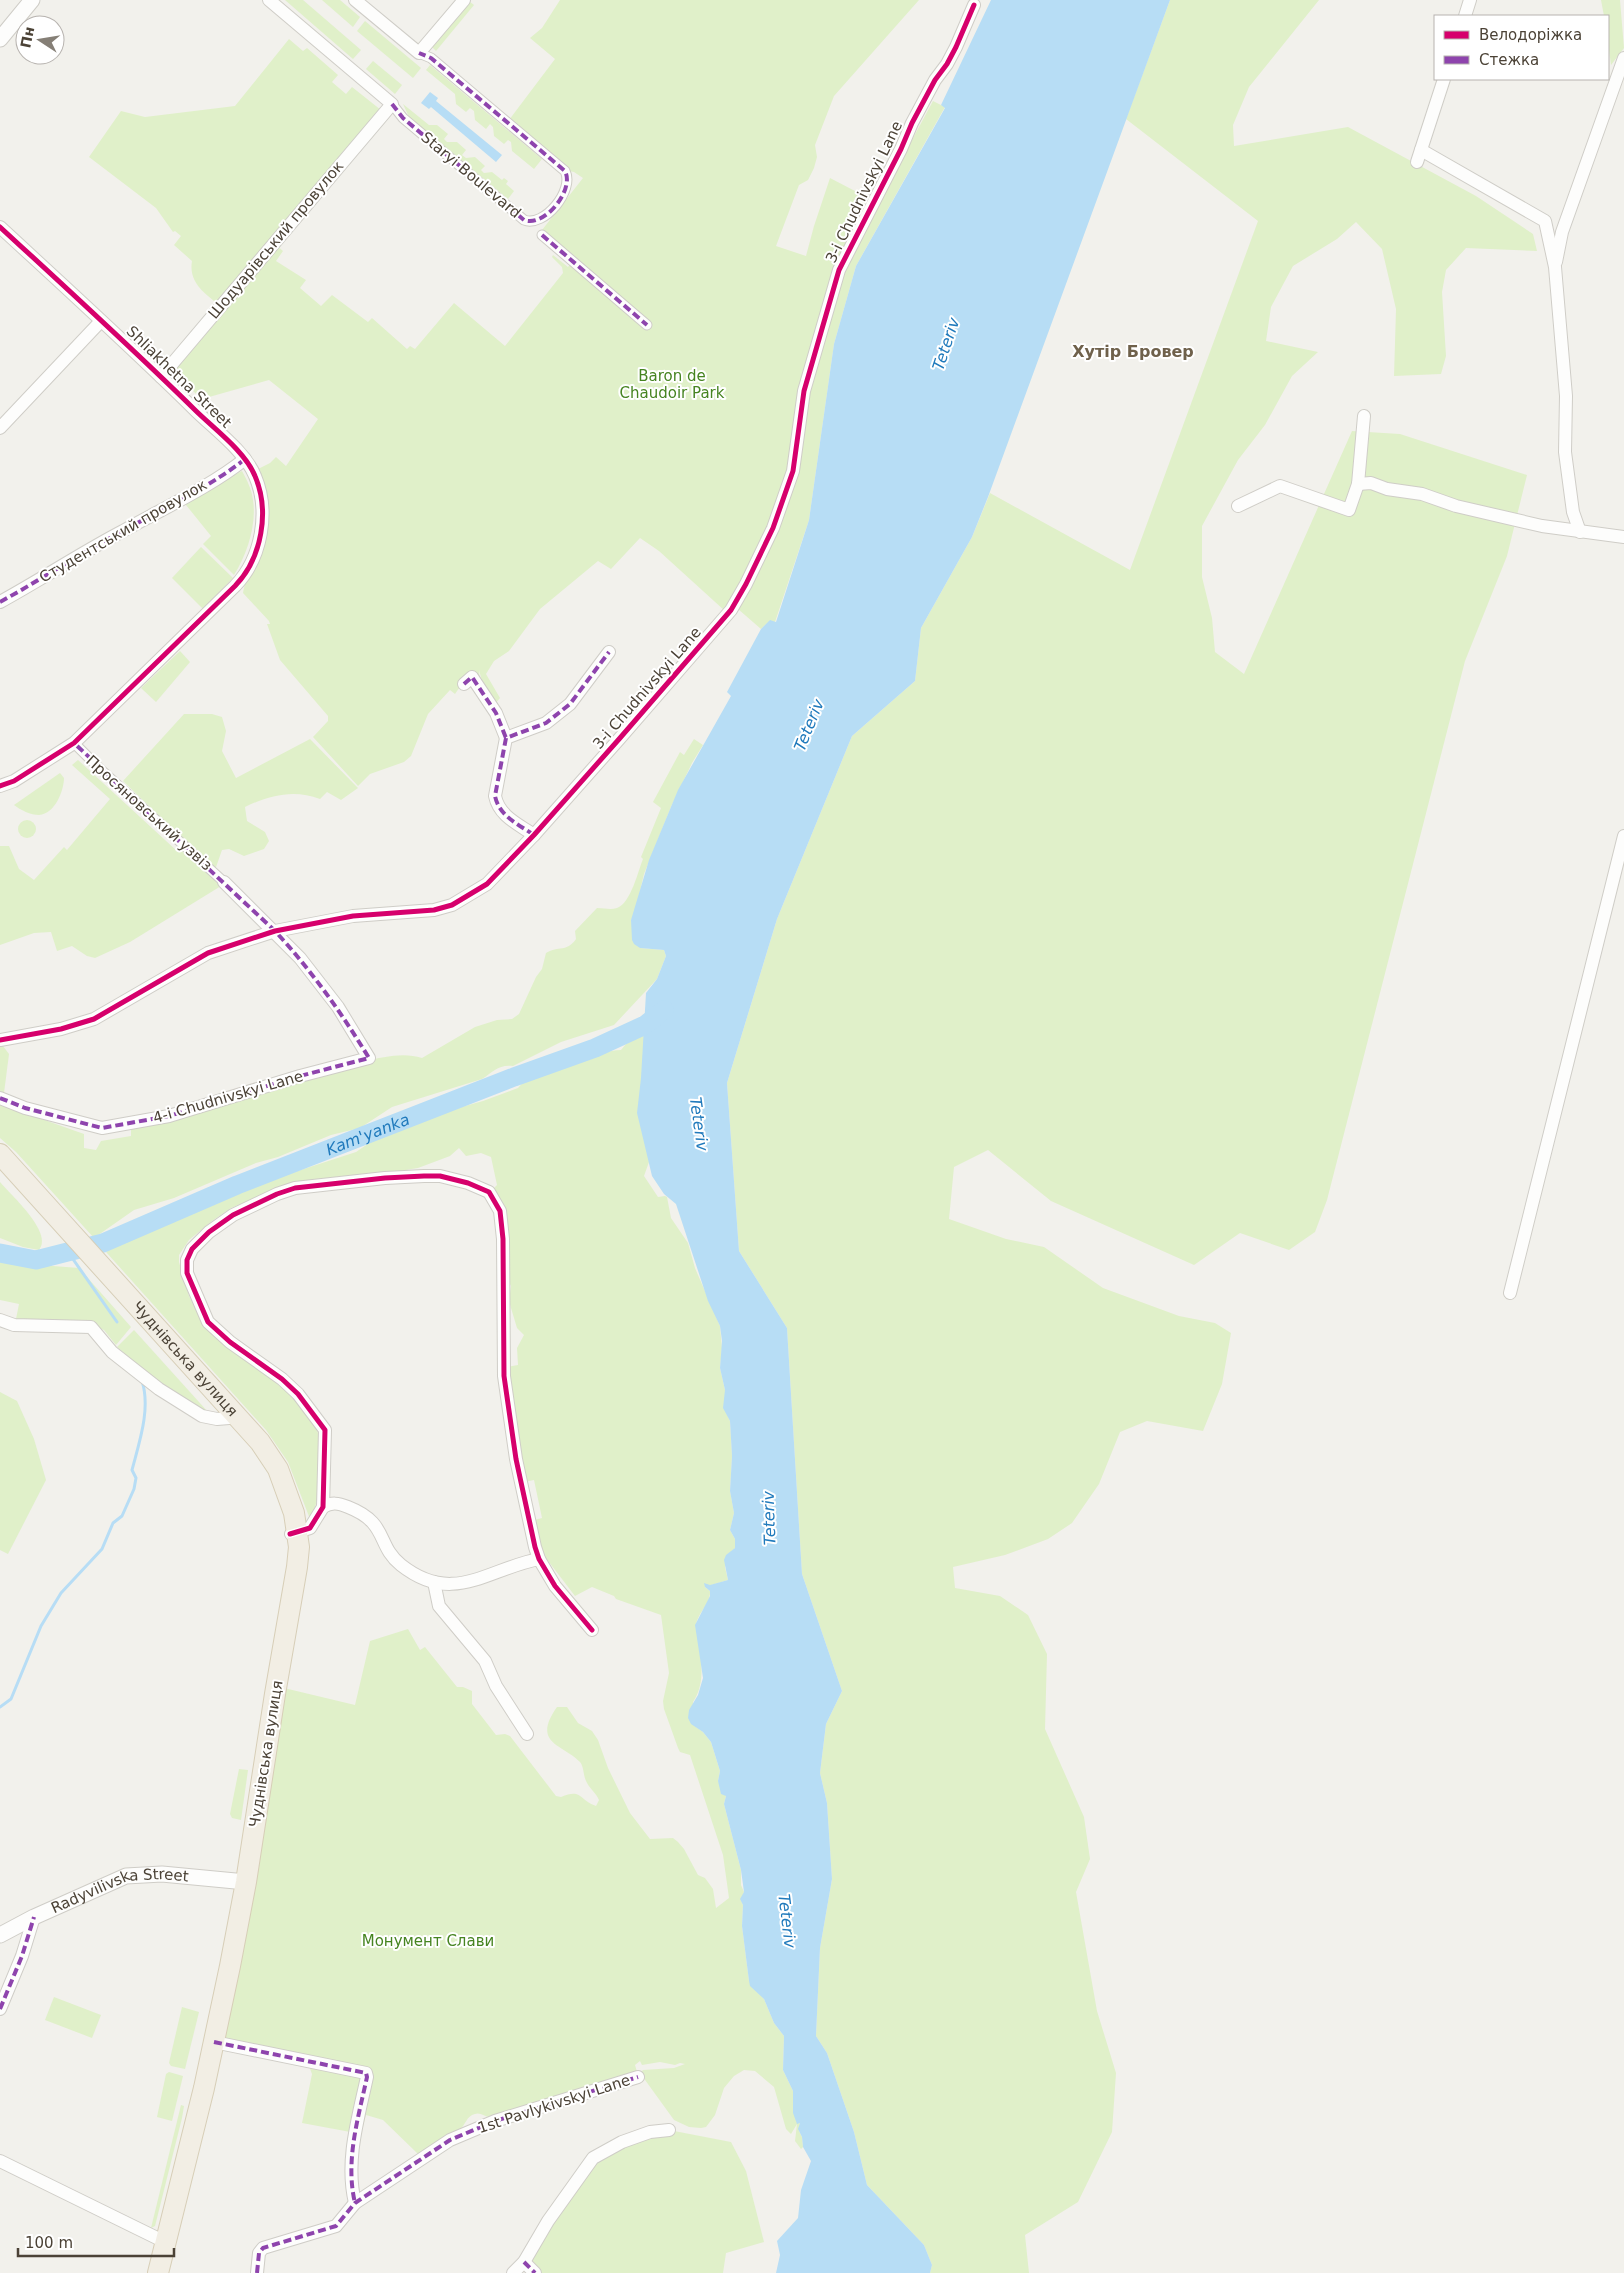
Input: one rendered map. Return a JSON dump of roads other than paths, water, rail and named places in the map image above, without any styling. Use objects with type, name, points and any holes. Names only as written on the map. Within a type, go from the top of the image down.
[{"type":"main road","points":[[0,1154],[37,1199],[119,1290]]},
{"type":"main road","points":[[0,1165],[37,1199]]},
{"type":"main road","name":"Чуднівська вулиця","points":[[119,1290],[258,1452],[269,1469],[278,1489],[299,1547],[294,1588],[214,2042],[158,2273]]},
{"type":"main road","name":"Чуднівська вулиця","points":[[119,1290],[260,1442],[270,1456],[286,1491],[294,1533]]},
{"type":"main road","name":"Чуднівська вулиця","points":[[151,2273],[199,2078],[243,1882]]},
{"type":"street","points":[[0,39],[32,0]]},
{"type":"street","name":"Staryi Boulevard","points":[[269,0],[392,104],[403,118],[524,220],[534,222],[540,220],[564,194],[568,180],[565,171],[430,58],[419,53],[355,0]]},
{"type":"street","points":[[419,53],[464,0]]},
{"type":"street","points":[[1465,15],[1470,0]]},
{"type":"street","name":"3-i Chudnivskyi Lane","points":[[0,1040],[61,1029],[94,1019],[208,953],[275,930],[353,916],[434,910],[452,905],[487,884],[534,835],[731,610],[746,584],[773,528],[793,471],[804,391],[839,270],[919,110],[956,47],[974,5]]},
{"type":"street","points":[[1556,267],[1562,232],[1624,58]]},
{"type":"street","points":[[1444,80],[1419,156],[1545,221],[1556,267],[1566,396],[1565,452],[1573,512],[1580,532]]},
{"type":"street","name":"Шодуарівський провулок","points":[[161,377],[392,104]]},
{"type":"street","name":"Shliakhetna Street","points":[[0,227],[161,377],[245,459],[259,486],[263,516],[258,544],[250,566],[242,579],[74,743],[14,781],[0,786]]},
{"type":"street","points":[[542,235],[647,325]]},
{"type":"street","points":[[0,428],[101,321]]},
{"type":"street","points":[[1238,506],[1280,486],[1348,510],[1358,484],[1364,416]]},
{"type":"street","name":"Студентський провулок","points":[[0,602],[71,562],[90,549],[178,501],[245,459]]},
{"type":"street","points":[[1358,484],[1371,483],[1387,489],[1422,494],[1456,506],[1504,518],[1580,532],[1624,537]]},
{"type":"street","points":[[506,738],[546,723],[570,704],[609,652]]},
{"type":"street","points":[[464,684],[472,677],[496,713],[506,738],[495,796],[496,804],[508,817],[534,835]]},
{"type":"street","name":"Просяновський узвіз","points":[[74,743],[224,882]]},
{"type":"street","points":[[1510,1293],[1624,836]]},
{"type":"street","points":[[224,882],[275,930]]},
{"type":"street","name":"4-i Chudnivskyi Lane","points":[[0,1098],[25,1108],[102,1128],[169,1116],[300,1076],[369,1058],[338,1007],[300,958],[275,930]]},
{"type":"street","points":[[294,1533],[310,1528],[322,1507],[325,1430],[298,1394],[282,1379],[230,1342],[208,1322],[187,1273],[187,1260],[192,1249],[209,1232],[233,1215],[283,1192],[307,1186],[385,1178],[424,1176],[456,1179],[489,1192],[500,1211],[503,1239],[504,1376],[521,1483],[539,1558],[556,1586],[592,1630]]},
{"type":"street","points":[[0,1320],[14,1325],[91,1327],[112,1352],[159,1389],[202,1416],[217,1419],[229,1418]]},
{"type":"street","points":[[322,1507],[330,1503],[340,1504],[368,1518],[380,1531],[393,1557],[402,1565],[434,1582],[447,1585],[468,1583],[539,1558]]},
{"type":"street","points":[[434,1582],[439,1606],[485,1661],[496,1686],[528,1734]]},
{"type":"street","name":"Radyvilivska Street","points":[[0,1936],[34,1917],[126,1876],[162,1874],[243,1882]]},
{"type":"street","points":[[0,2009],[22,1956],[34,1917]]},
{"type":"street","points":[[214,2042],[366,2073],[367,2077],[350,2167],[350,2184],[355,2203]]},
{"type":"street","name":"1st Pavlykivskyi Lane","points":[[257,2273],[259,2253],[263,2248],[330,2230],[342,2221],[355,2203],[450,2140],[494,2121],[638,2077]]},
{"type":"street","points":[[513,2273],[524,2262],[548,2221],[593,2158],[622,2142],[650,2132],[669,2130]]},
{"type":"street","points":[[0,2161],[159,2239]]},
{"type":"street","points":[[524,2262],[535,2273]]},
{"type":"water","name":"Teteriv","points":[[991,0],[1170,0],[988,497],[972,537],[921,628],[915,681],[852,736],[777,919],[727,1083],[739,1251],[787,1328],[802,1574],[842,1691],[826,1724],[820,1773],[827,1803],[832,1879],[820,1948],[816,2036],[827,2053],[854,2132],[867,2185],[924,2245],[932,2265],[930,2273],[776,2273],[780,2255],[777,2241],[798,2218],[801,2190],[811,2161],[803,2147],[802,2137],[798,2129],[800,2123],[797,2124],[793,2113],[793,2091],[783,2070],[784,2036],[774,2023],[764,1999],[750,1986],[742,1926],[743,1905],[740,1899],[744,1892],[741,1870],[724,1804],[726,1796],[721,1794],[718,1781],[720,1771],[711,1742],[703,1732],[691,1724],[688,1718],[689,1710],[698,1695],[703,1678],[695,1625],[710,1596],[710,1591],[705,1587],[704,1583],[710,1585],[728,1580],[724,1560],[726,1555],[735,1548],[735,1539],[730,1530],[734,1513],[730,1491],[732,1456],[730,1421],[723,1408],[725,1390],[720,1368],[722,1341],[720,1326],[708,1301],[676,1204],[664,1194],[652,1176],[637,1113],[646,993],[657,979],[666,956],[664,950],[640,948],[634,944],[631,920],[649,860],[678,790],[731,696],[727,692],[761,629],[770,620],[776,622],[809,520],[834,344],[856,266],[945,108],[941,105]]},
{"type":"water","points":[[430,92],[438,98],[436,101],[502,155],[496,162],[431,107],[429,109],[421,103]]},
{"type":"waterway","name":"Kam'yanka","points":[[0,1253],[36,1260],[103,1243],[237,1185],[514,1077],[595,1048],[645,1025],[664,1010]]},
{"type":"waterway","points":[[68,1252],[117,1322]]},
{"type":"waterway","points":[[0,1707],[11,1699],[41,1626],[61,1593],[102,1549],[113,1523],[122,1516],[134,1489],[136,1478],[132,1470],[145,1414],[142,1381]]},
{"type":"district","name":"Хутір Бровер","points":[[1133,351]]},
{"type":"park label","name":"Baron de Chaudoir Park","points":[[672,384]]},
{"type":"park label","name":"Монумент Слави","points":[[428,1941]]}]
